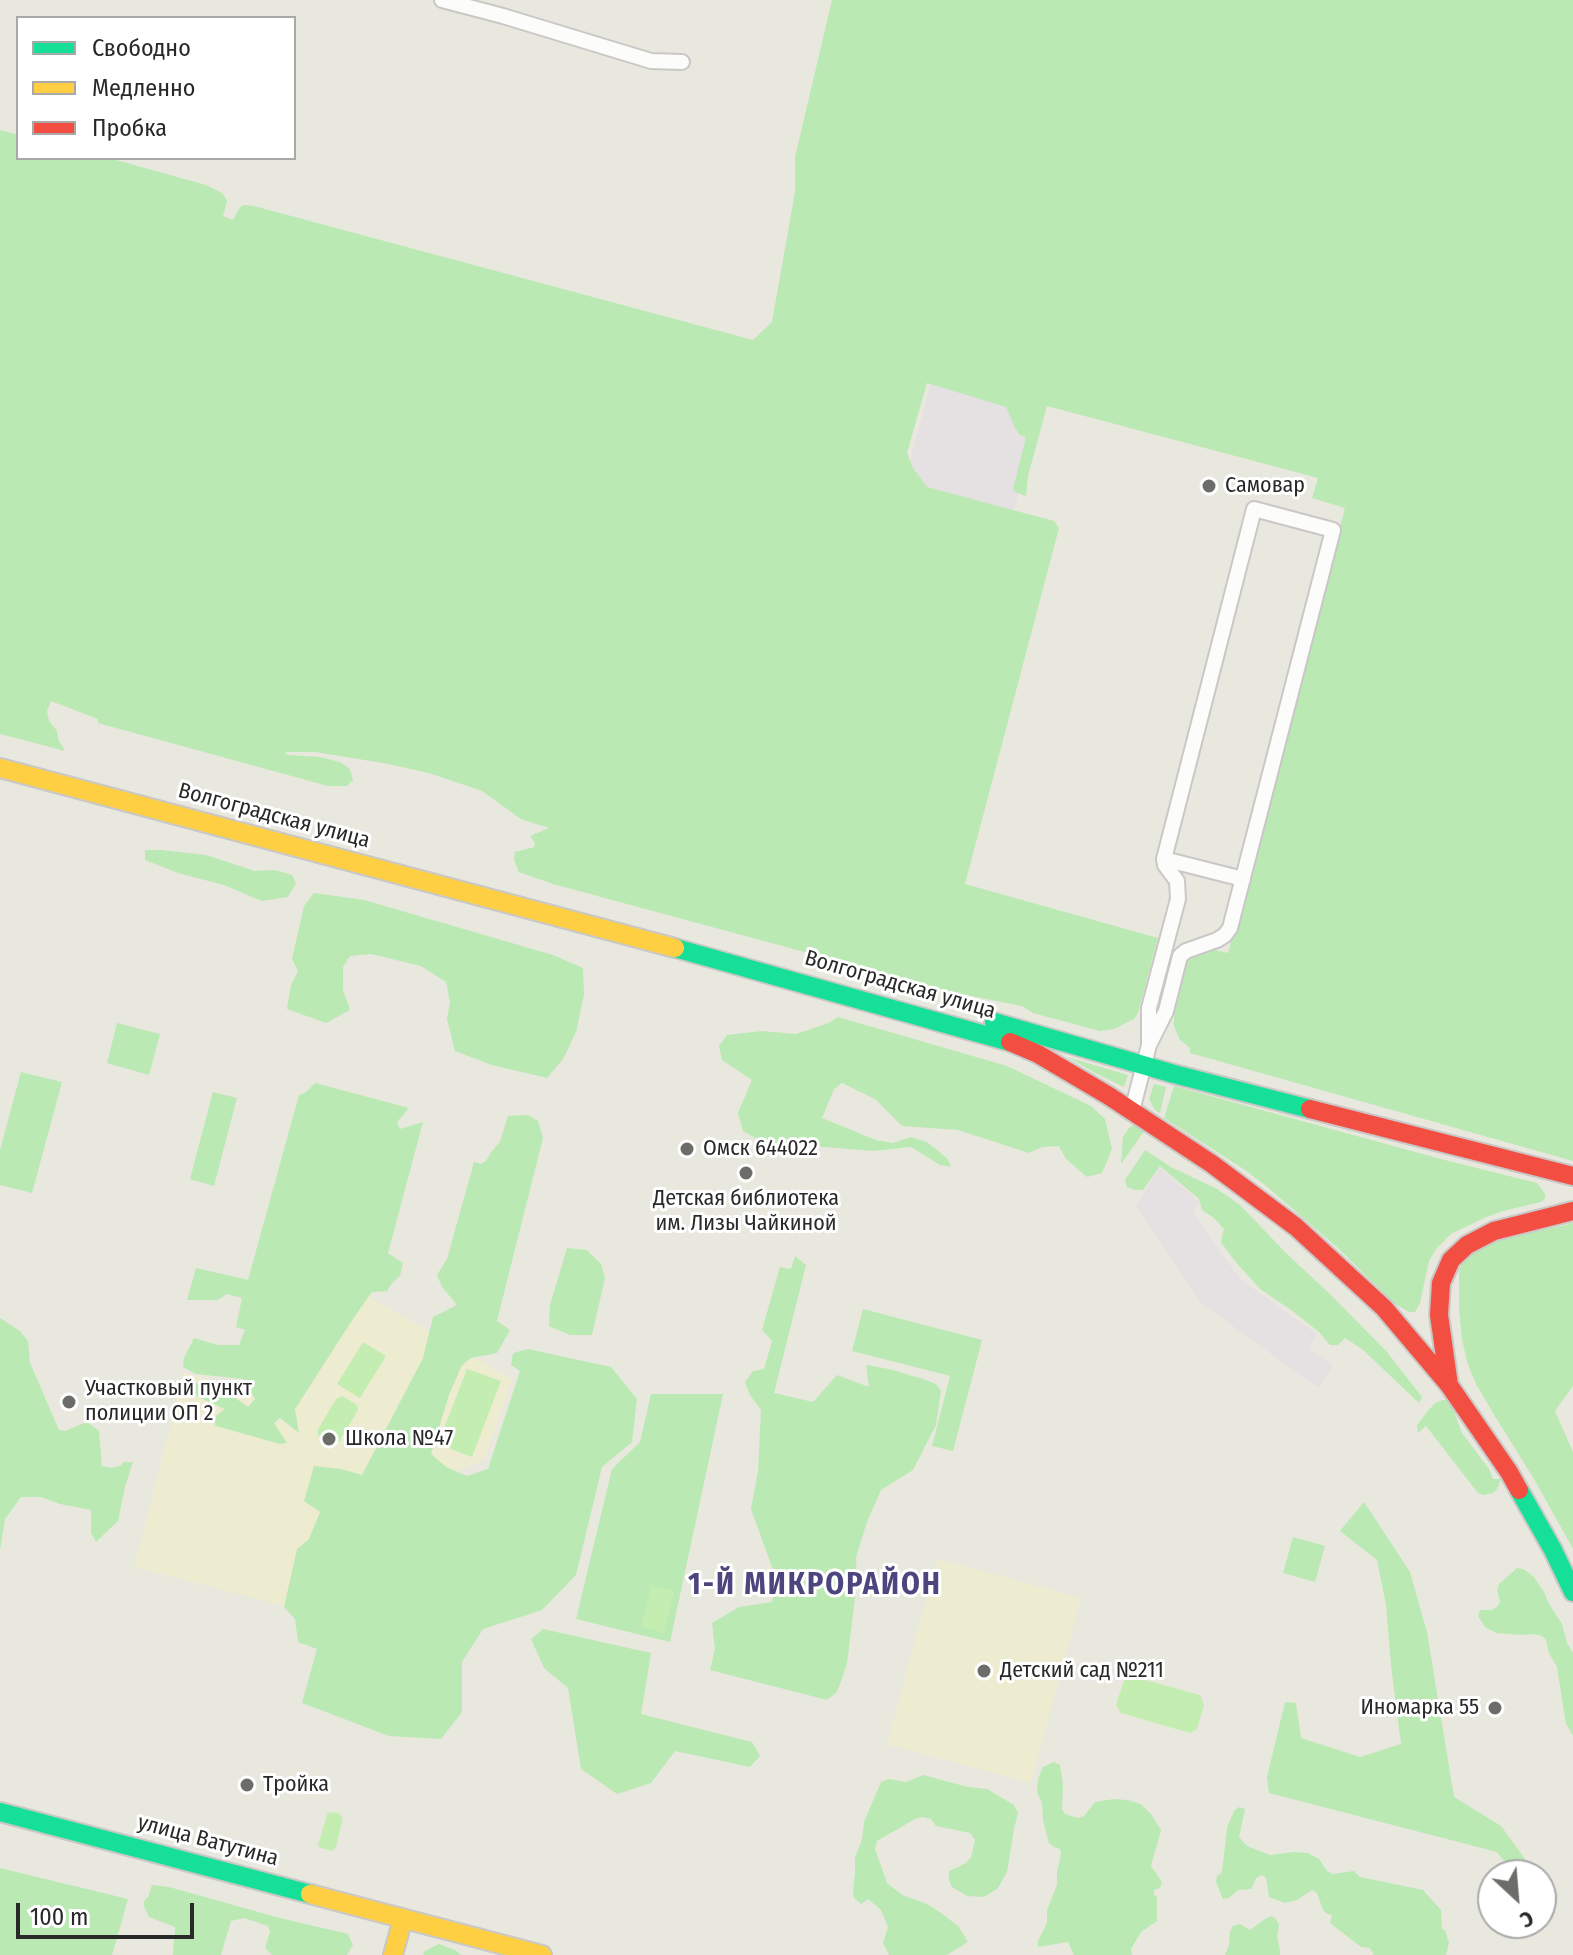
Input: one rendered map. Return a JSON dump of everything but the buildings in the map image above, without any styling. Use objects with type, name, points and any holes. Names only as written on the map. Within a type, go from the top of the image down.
[{"type":"main road","name":"Волгоградская улица","points":[[0,755],[968,1015],[1144,1066],[1573,1176]]},
{"type":"main road","name":"Волгоградская улица","points":[[0,768],[652,941],[976,1031],[1038,1054],[1212,1164],[1296,1227],[1384,1308],[1449,1385],[1509,1472],[1573,1592]]},
{"type":"main road","points":[[1449,1385],[1439,1315],[1441,1283],[1451,1260],[1467,1245],[1494,1231],[1573,1211]]},
{"type":"main road","name":"улица Ватутина","points":[[0,1812],[403,1918],[498,1948],[542,1955]]},
{"type":"main road","points":[[393,1955],[403,1918]]},
{"type":"street","points":[[442,0],[651,61],[682,62]]},
{"type":"street","points":[[1132,1111],[1149,1045],[1166,1011],[1180,956],[1217,940],[1230,928],[1333,530],[1254,509],[1164,859],[1177,881],[1178,899],[1149,1008],[1149,1045]]},
{"type":"street","points":[[1164,859],[1243,879]]},
{"type":"shaded area","points":[[934,370],[1043,398],[1008,534],[898,506]]},
{"type":"shaded area","points":[[1160,1167],[1199,1202],[1193,1212],[1240,1279],[1317,1334],[1309,1348],[1333,1365],[1318,1388],[1201,1303],[1136,1206]]},
{"type":"shaded area","name":"Школа №47","points":[[354,1288],[512,1379],[485,1459],[349,1520],[324,1616],[134,1567],[184,1373],[278,1397]]},
{"type":"shaded area","name":"Детский сад №211","points":[[937,1559],[1081,1598],[1031,1783],[887,1744]]},
{"type":"green space","points":[[832,0],[1573,0],[1573,1161],[1190,1053],[1190,1048],[1180,1040],[1174,1026],[1174,1008],[1189,952],[1202,947],[1228,953],[1345,508],[1312,498],[1318,478],[1047,406],[1028,476],[1026,496],[1013,489],[1026,437],[1015,428],[1006,407],[927,383],[907,453],[913,468],[927,487],[1054,521],[1059,528],[965,884],[1158,938],[1138,1013],[1134,1019],[1114,1029],[1100,1031],[1033,1013],[1022,1006],[956,993],[553,884],[519,872],[514,860],[515,852],[534,847],[530,836],[549,828],[521,819],[482,791],[432,774],[315,752],[285,752],[288,755],[340,762],[350,769],[353,780],[347,786],[328,786],[98,723],[98,719],[51,701],[47,711],[49,721],[65,751],[0,734],[0,130],[16,134],[16,160],[116,160],[206,185],[222,193],[227,201],[223,216],[233,220],[240,207],[254,206],[753,340],[772,322],[795,192],[795,157]]},
{"type":"green space","points":[[145,850],[206,855],[255,871],[275,870],[292,875],[296,883],[288,897],[262,901],[224,885],[178,873],[145,860]]},
{"type":"green space","points":[[314,893],[364,900],[553,955],[583,968],[584,995],[576,1032],[563,1059],[547,1078],[492,1065],[455,1051],[447,1019],[450,1002],[446,982],[421,966],[371,954],[350,956],[343,967],[343,990],[350,1010],[326,1023],[287,1009],[291,985],[298,971],[292,959],[304,906]]},
{"type":"green space","points":[[838,1017],[1007,1066],[1091,1106],[1105,1119],[1112,1149],[1102,1173],[1087,1177],[1066,1159],[1059,1146],[1042,1147],[1029,1153],[958,1130],[902,1126],[875,1099],[842,1083],[834,1089],[822,1118],[876,1140],[893,1143],[911,1137],[927,1142],[948,1159],[951,1167],[940,1165],[911,1147],[874,1151],[812,1146],[775,1149],[743,1131],[738,1113],[752,1080],[722,1060],[719,1046],[727,1035],[762,1031],[796,1034]]},
{"type":"green space","points":[[117,1023],[160,1034],[149,1075],[107,1063]]},
{"type":"green space","points":[[1067,1057],[1128,1075],[1124,1087],[1095,1073]]},
{"type":"green space","points":[[21,1072],[62,1082],[32,1193],[0,1185],[0,1150]]},
{"type":"green space","points":[[315,1083],[409,1108],[397,1122],[400,1129],[423,1122],[388,1253],[403,1263],[400,1276],[387,1291],[372,1292],[295,1409],[299,1433],[280,1418],[274,1423],[287,1443],[280,1444],[216,1426],[212,1419],[225,1409],[196,1396],[191,1381],[234,1397],[248,1407],[255,1399],[243,1379],[196,1374],[183,1367],[194,1338],[218,1345],[239,1345],[245,1330],[236,1327],[242,1298],[227,1294],[218,1300],[187,1300],[196,1268],[248,1280],[299,1095]]},
{"type":"green space","points":[[1154,1084],[1166,1087],[1160,1113],[1149,1099]]},
{"type":"green space","points":[[1174,1086],[1537,1183],[1545,1199],[1484,1218],[1451,1234],[1429,1261],[1420,1303],[1415,1312],[1409,1312],[1395,1304],[1339,1249],[1265,1185],[1164,1118]]},
{"type":"green space","points":[[213,1092],[237,1098],[214,1186],[190,1179]]},
{"type":"green space","points":[[528,1115],[538,1121],[543,1138],[497,1321],[510,1330],[497,1353],[471,1358],[462,1365],[449,1395],[431,1454],[446,1467],[467,1476],[488,1469],[520,1371],[511,1365],[513,1353],[528,1349],[611,1367],[637,1399],[632,1442],[602,1467],[576,1575],[542,1610],[483,1629],[462,1662],[462,1712],[441,1739],[389,1736],[302,1703],[317,1649],[298,1642],[295,1619],[284,1607],[297,1549],[309,1539],[320,1512],[304,1501],[314,1466],[362,1475],[423,1358],[433,1317],[457,1305],[442,1287],[437,1275],[447,1259],[474,1162],[481,1164],[486,1161],[500,1142],[508,1116]]},
{"type":"green space","points":[[1134,1125],[1145,1130],[1121,1164],[1123,1137]]},
{"type":"green space","points":[[1145,1150],[1240,1205],[1387,1352],[1422,1397],[1419,1403],[1362,1349],[1345,1338],[1338,1345],[1330,1345],[1319,1332],[1260,1289],[1221,1242],[1224,1229],[1202,1210],[1199,1199],[1160,1166],[1143,1190],[1127,1187],[1125,1180]]},
{"type":"green space","points":[[1573,1222],[1573,1386],[1555,1411],[1573,1452],[1573,1549],[1476,1384],[1467,1362],[1459,1310],[1459,1270],[1467,1255],[1482,1243]]},
{"type":"green space","points":[[567,1248],[587,1250],[601,1264],[605,1278],[592,1335],[570,1335],[549,1326],[550,1305]]},
{"type":"green space","points":[[795,1256],[806,1265],[774,1393],[813,1402],[837,1375],[869,1387],[866,1365],[923,1379],[936,1384],[941,1391],[936,1425],[913,1470],[881,1490],[867,1522],[856,1557],[857,1582],[847,1664],[837,1692],[827,1700],[710,1670],[715,1649],[712,1623],[739,1607],[772,1602],[776,1578],[751,1509],[758,1471],[761,1410],[745,1382],[753,1371],[764,1369],[772,1341],[762,1330],[780,1267],[791,1269]]},
{"type":"green space","points":[[863,1309],[982,1340],[953,1451],[932,1446],[950,1376],[852,1351]]},
{"type":"green space","points":[[0,1318],[20,1331],[28,1341],[30,1363],[59,1430],[65,1431],[87,1422],[99,1431],[102,1466],[111,1468],[133,1462],[118,1521],[96,1542],[91,1533],[91,1510],[41,1497],[21,1497],[5,1519],[0,1550]]},
{"type":"green space","points":[[363,1342],[386,1356],[360,1398],[337,1384]]},
{"type":"green space","points":[[467,1369],[501,1381],[472,1457],[438,1444]]},
{"type":"green space","points":[[651,1394],[723,1394],[670,1642],[576,1619],[612,1469],[640,1442]]},
{"type":"green space","points":[[342,1396],[356,1404],[358,1410],[339,1442],[333,1444],[319,1436],[317,1431],[336,1399]]},
{"type":"green space","points":[[1450,1401],[1462,1433],[1493,1479],[1501,1479],[1493,1493],[1478,1493],[1426,1426],[1418,1433],[1417,1425],[1435,1403]]},
{"type":"green space","points":[[1364,1502],[1410,1572],[1427,1632],[1454,1797],[1501,1826],[1525,1859],[1503,1859],[1497,1852],[1269,1793],[1267,1777],[1285,1702],[1296,1703],[1301,1738],[1360,1757],[1401,1744],[1386,1605],[1377,1560],[1340,1531]]},
{"type":"green space","points":[[1293,1537],[1325,1546],[1315,1582],[1283,1573]]},
{"type":"green space","points":[[1517,1568],[1533,1576],[1544,1592],[1562,1624],[1573,1653],[1573,1736],[1566,1724],[1557,1667],[1546,1640],[1535,1634],[1496,1633],[1485,1627],[1478,1616],[1480,1610],[1497,1607],[1500,1602],[1499,1584]]},
{"type":"green space","points":[[651,1586],[674,1591],[664,1633],[641,1627]]},
{"type":"green space","points":[[543,1629],[651,1653],[641,1714],[752,1742],[760,1756],[750,1767],[675,1751],[651,1783],[617,1794],[581,1769],[568,1688],[544,1668],[531,1639]]},
{"type":"green space","points":[[1131,1676],[1200,1695],[1204,1705],[1197,1729],[1190,1733],[1121,1713],[1116,1705],[1124,1680]]},
{"type":"green space","points":[[1054,1762],[1060,1765],[1062,1809],[1065,1814],[1078,1818],[1084,1816],[1095,1802],[1127,1800],[1141,1804],[1161,1830],[1151,1866],[1162,1882],[1160,1888],[1154,1890],[1157,1921],[1141,1932],[1131,1949],[1132,1955],[1074,1955],[1068,1942],[1038,1947],[1057,1885],[1061,1854],[1060,1849],[1049,1843],[1037,1792],[1043,1767]]},
{"type":"green space","points":[[923,1775],[987,1789],[1014,1805],[1018,1813],[1007,1872],[998,1888],[984,1897],[967,1896],[952,1887],[949,1871],[966,1863],[971,1857],[975,1840],[970,1833],[936,1826],[931,1819],[923,1817],[877,1841],[875,1849],[887,1883],[902,1895],[927,1904],[944,1915],[959,1927],[968,1942],[947,1955],[889,1955],[883,1943],[888,1927],[881,1910],[868,1899],[861,1904],[854,1898],[855,1857],[862,1840],[864,1822],[881,1782],[889,1779],[906,1782]]},
{"type":"green space","points":[[1239,1807],[1245,1809],[1239,1837],[1247,1846],[1270,1855],[1308,1853],[1319,1859],[1333,1874],[1354,1871],[1360,1877],[1423,1890],[1441,1910],[1442,1929],[1449,1943],[1446,1955],[1374,1955],[1370,1948],[1361,1947],[1330,1923],[1332,1915],[1323,1910],[1317,1893],[1312,1890],[1297,1900],[1285,1903],[1269,1897],[1266,1878],[1262,1875],[1256,1878],[1251,1889],[1238,1890],[1223,1899],[1216,1882],[1217,1876],[1222,1872],[1227,1828]]},
{"type":"green space","points":[[328,1812],[339,1813],[343,1818],[336,1847],[332,1851],[318,1845]]},
{"type":"green space","points":[[0,1868],[128,1899],[112,1955],[0,1955]]},
{"type":"green space","points":[[152,1885],[348,1934],[353,1945],[347,1955],[272,1955],[265,1948],[270,1932],[268,1926],[244,1918],[231,1921],[221,1955],[173,1955],[175,1927],[149,1917],[144,1906]]},
{"type":"green space","points":[[1271,1916],[1279,1925],[1280,1955],[1225,1955],[1233,1926],[1240,1924],[1250,1930]]},
{"type":"green space","points":[[439,1944],[461,1955],[424,1955],[423,1952]]},
{"type":"traffic: fast","points":[[675,948],[1010,1042]]},
{"type":"traffic: fast","points":[[994,1022],[1310,1109]]},
{"type":"traffic: fast","points":[[1519,1490],[1573,1592]]},
{"type":"traffic: fast","points":[[0,1812],[310,1894]]},
{"type":"traffic: slow","points":[[0,768],[675,948]]},
{"type":"traffic: slow","points":[[310,1894],[542,1955]]},
{"type":"traffic: slow","points":[[393,1955],[403,1918]]},
{"type":"traffic: jam","points":[[1010,1042],[1038,1054],[1109,1096],[1212,1164],[1296,1227],[1384,1308],[1449,1385],[1519,1490]]},
{"type":"traffic: jam","points":[[1310,1109],[1573,1176]]},
{"type":"traffic: jam","points":[[1449,1385],[1439,1315],[1441,1283],[1451,1260],[1467,1245],[1494,1231],[1573,1211]]},
{"type":"place","name":"Самовар","points":[[1209,486]]},
{"type":"place","name":"Омск 644022","points":[[687,1149]]},
{"type":"place","name":"Детская библиотека им. Лизы Чайкиной","points":[[746,1173]]},
{"type":"place","name":"Участковый пункт полиции ОП 2","points":[[69,1402]]},
{"type":"place","name":"Школа №47","points":[[329,1439]]},
{"type":"place","name":"Детский сад №211","points":[[984,1671]]},
{"type":"place","name":"Иномарка 55","points":[[1495,1708]]},
{"type":"place","name":"Тройка","points":[[247,1785]]},
{"type":"district","name":"1-Й МИКРОРАЙОН","points":[[815,1586]]}]
